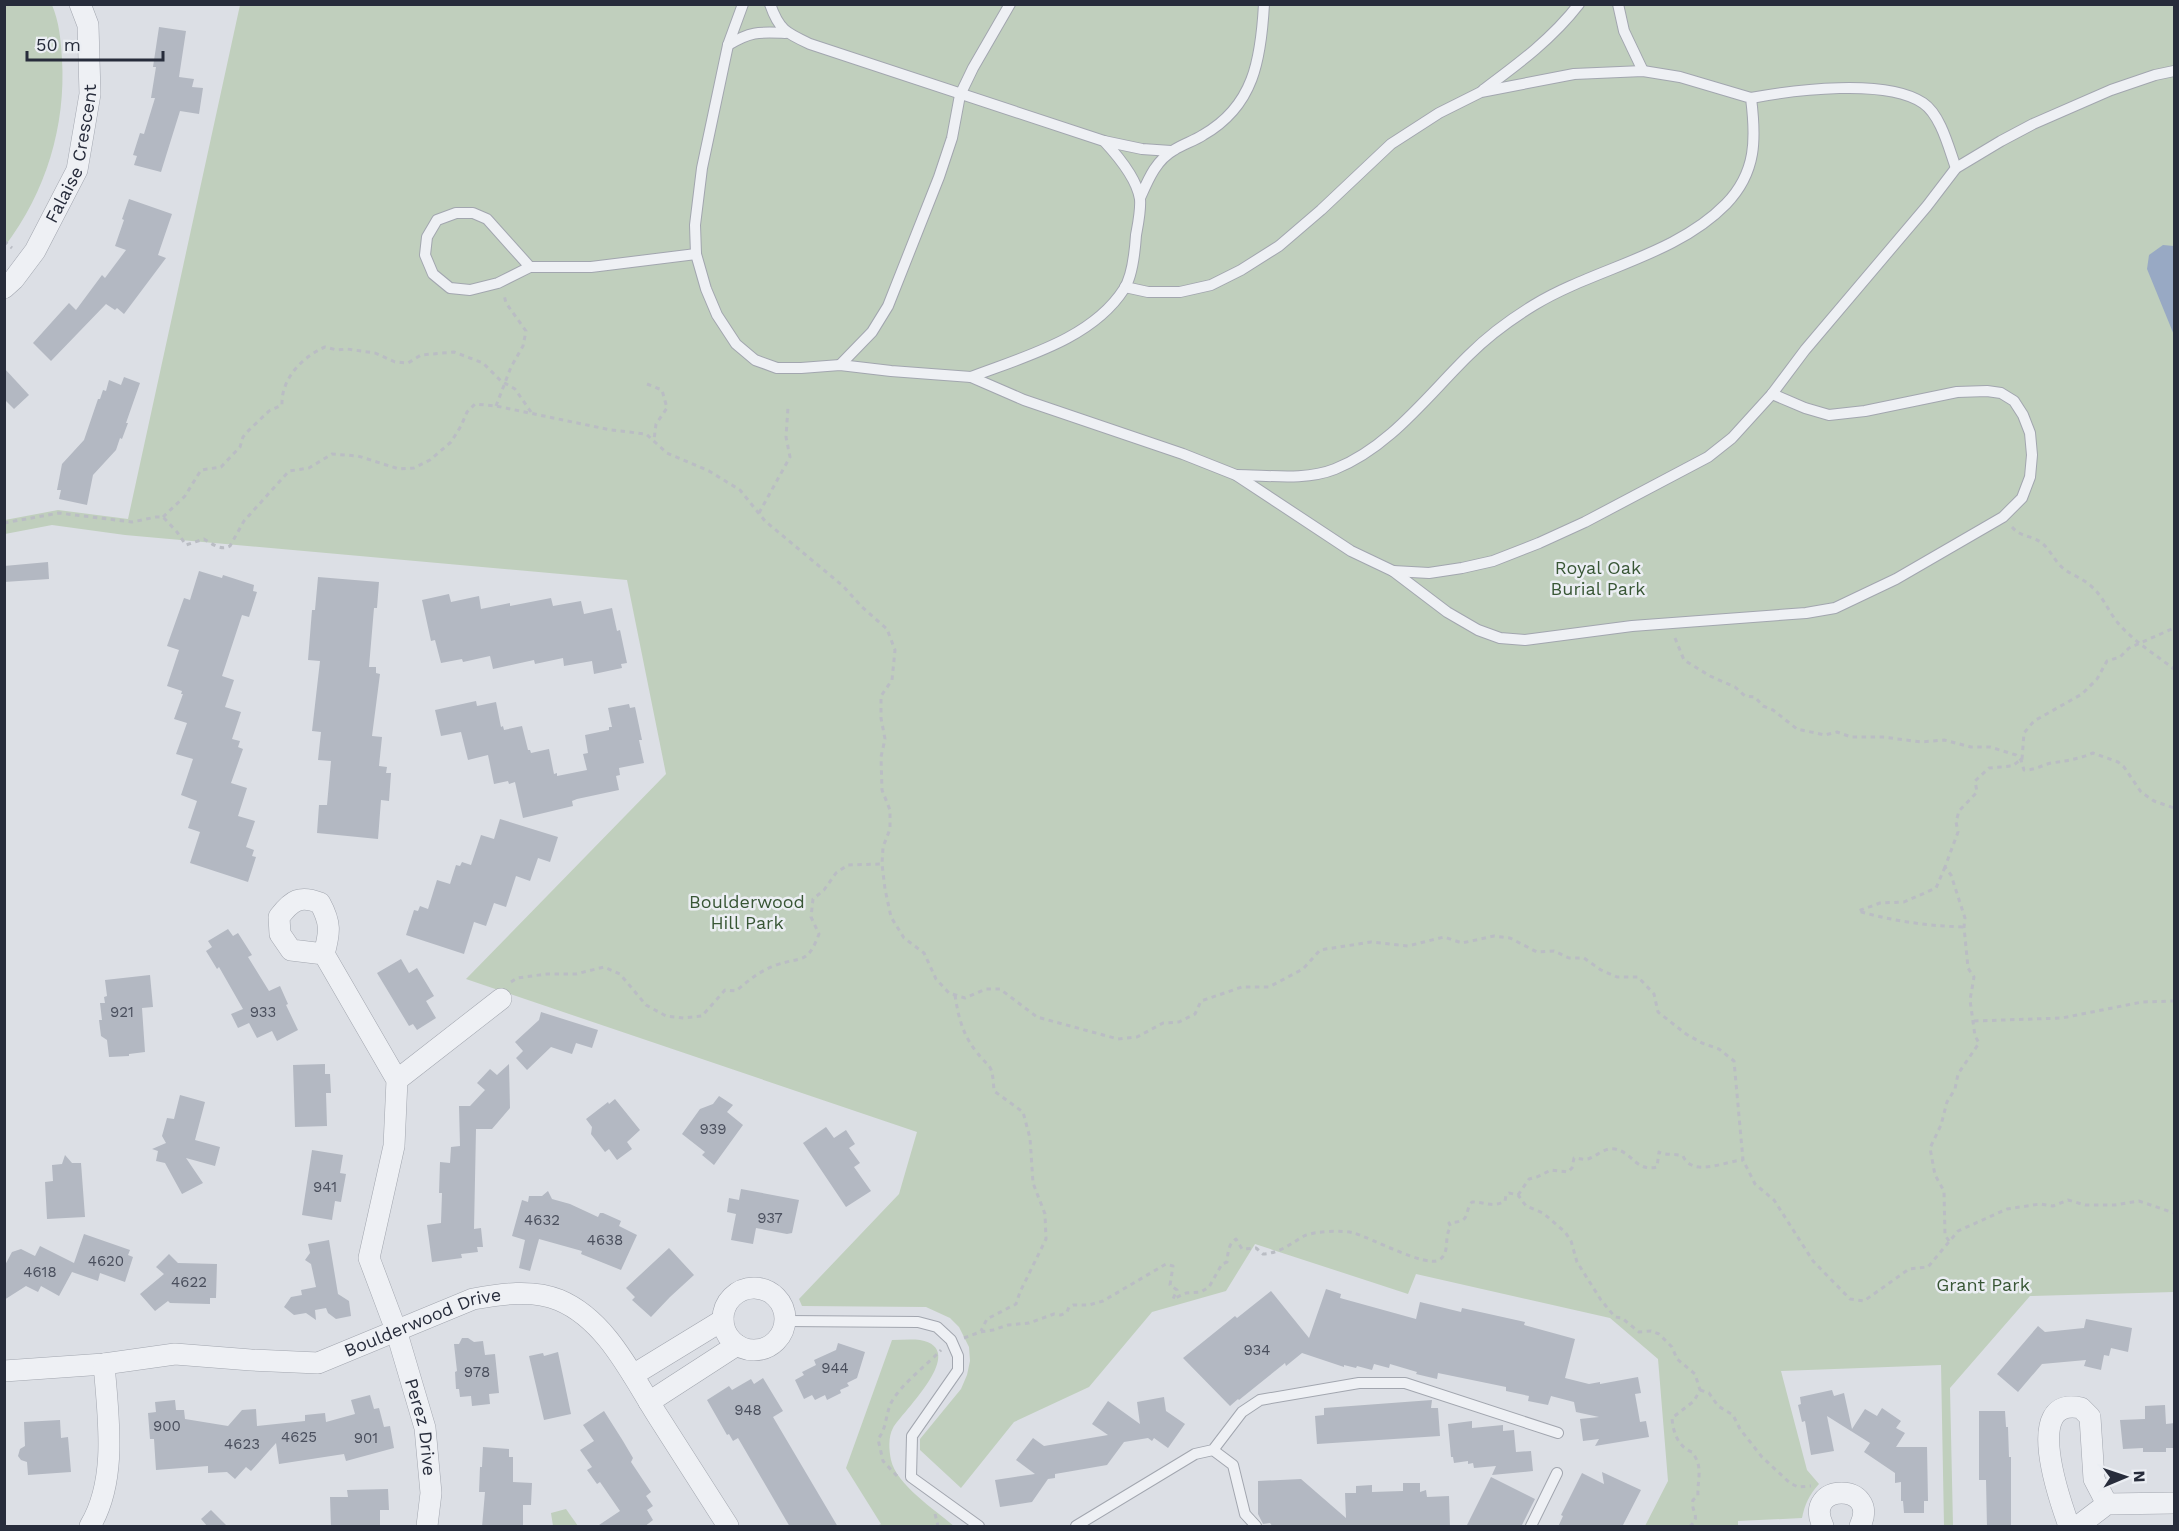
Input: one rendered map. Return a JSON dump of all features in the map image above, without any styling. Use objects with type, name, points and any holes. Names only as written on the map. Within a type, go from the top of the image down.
[{"type":"street","name":"Falaise Crescent","points":[[4,288],[14,279],[35,251],[77,170],[90,94],[88,26],[80,4]]},
{"type":"street","points":[[324,954],[397,1080],[501,999]]},
{"type":"street","name":"Perez Drive","points":[[397,1080],[394,1146],[369,1258],[396,1330],[424,1428],[431,1493],[427,1527]]},
{"type":"street","points":[[749,1288],[760,1288],[771,1292],[779,1300],[784,1309],[786,1321],[777,1341],[758,1350],[747,1350],[737,1345],[727,1334],[723,1320],[724,1309],[738,1292],[749,1288]]},
{"type":"street","name":"Boulderwood Drive","points":[[4,1371],[104,1364],[175,1354],[318,1363],[473,1299],[499,1294],[523,1293],[558,1299],[578,1310],[603,1333],[633,1375],[728,1527]]},
{"type":"street","points":[[633,1375],[723,1320]]},
{"type":"street","points":[[649,1402],[737,1345]]},
{"type":"street","points":[[90,1527],[96,1515],[108,1466],[109,1431],[104,1364]]},
{"type":"street","points":[[2069,1527],[2056,1492],[2050,1467],[2049,1426],[2059,1410],[2067,1407],[2081,1408],[2090,1417],[2094,1479],[2107,1504]]},
{"type":"street","points":[[1823,1527],[1819,1514],[1823,1501],[1835,1493],[1842,1492],[1850,1494],[1861,1504],[1863,1519],[1860,1527]]},
{"type":"street","points":[[2078,1527],[2107,1504],[2175,1503]]},
{"type":"lane","points":[[743,4],[728,45],[702,168],[695,225],[696,254],[706,289],[717,315],[736,344],[755,360],[777,368],[840,365],[971,377],[1024,400],[1183,454],[1236,476],[1351,551],[1393,571],[1447,612],[1478,630],[1500,638],[1525,640],[1672,622],[1806,613],[1835,608],[1896,579],[2003,517],[2022,498],[2030,477],[2032,455],[2030,433],[2023,415],[2013,401],[2001,393],[1957,392],[1865,411],[1829,415],[1804,408],[1772,394]]},
{"type":"lane","points":[[770,4],[774,16],[785,33]]},
{"type":"lane","points":[[840,365],[872,332],[888,306],[939,177],[952,138],[960,95],[1010,4]]},
{"type":"lane","points":[[971,377],[1057,342],[1084,327],[1107,309],[1125,287],[1134,254],[1140,198],[1152,171],[1171,151],[1203,135],[1224,120],[1245,97],[1262,40],[1264,4]]},
{"type":"lane","points":[[1125,287],[1148,292],[1180,292],[1211,285],[1241,270],[1279,246],[1391,144],[1439,112],[1481,92],[1529,56],[1562,26],[1579,4]]},
{"type":"lane","points":[[1618,4],[1624,31],[1643,71]]},
{"type":"lane","points":[[728,45],[745,35],[762,32],[785,33],[847,58],[909,76],[960,95],[1104,141],[1142,149],[1171,151]]},
{"type":"lane","points":[[1393,571],[1429,573],[1493,561],[1585,522],[1708,457],[1732,438],[1772,394],[1805,350],[1927,206],[1956,168],[2033,123],[2111,90],[2175,70]]},
{"type":"lane","points":[[1481,92],[1574,74],[1643,71],[1680,77],[1751,98],[1788,91],[1877,90],[1904,95],[1924,104],[1940,125],[1956,168]]},
{"type":"lane","points":[[1236,476],[1308,476],[1334,470],[1360,457],[1406,419],[1470,354],[1534,305],[1656,250],[1696,228],[1726,203],[1746,172],[1753,155],[1754,121],[1751,98]]},
{"type":"lane","points":[[1104,141],[1117,154],[1130,174],[1140,198]]},
{"type":"lane","points":[[530,267],[487,219],[473,213],[456,213],[437,220],[427,237],[425,255],[433,274],[450,288],[470,290],[498,283],[530,267],[591,267],[696,254]]},
{"type":"lane","points":[[786,1321],[918,1322],[937,1327],[951,1340],[958,1356],[958,1370],[912,1436],[911,1477],[979,1527]]},
{"type":"lane","points":[[1076,1527],[1195,1454],[1213,1450],[1242,1412],[1260,1400],[1359,1383],[1405,1383],[1558,1433]]},
{"type":"lane","points":[[1213,1450],[1233,1465],[1245,1514],[1256,1527]]},
{"type":"lane","points":[[1531,1527],[1557,1473]]},
{"type":"path","points":[[496,406],[511,367],[523,346],[526,331],[506,303],[498,283]]},
{"type":"path","points":[[4,523],[59,513],[132,522],[163,517],[185,496],[201,470],[221,467],[240,447],[243,437],[249,430],[269,411],[282,405],[281,393],[293,370],[312,352],[325,346],[337,350],[375,353],[394,362],[408,363],[422,355],[454,352],[483,363],[506,384],[515,388],[532,414]]},
{"type":"path","points":[[646,384],[662,390],[667,408],[656,424],[654,440]]},
{"type":"path","points":[[163,517],[186,545],[204,539],[216,546],[226,548],[230,546],[244,521],[290,471],[309,468],[332,454],[358,456],[399,469],[414,468],[430,460],[452,442],[467,412],[475,404],[496,406],[611,430],[646,434],[667,453],[709,471],[740,490],[765,521],[843,586],[887,630],[895,650],[892,680],[881,696],[881,718],[885,739],[881,758],[882,790],[890,810],[890,829],[883,848],[882,864],[891,917],[904,938],[924,952],[936,979],[949,993],[965,998],[986,989],[1000,989],[1037,1017],[1118,1039],[1137,1037],[1163,1023],[1179,1022],[1195,1014],[1201,1001],[1242,987],[1269,987],[1303,969],[1320,950],[1371,942],[1408,946],[1444,937],[1462,943],[1494,936],[1510,938],[1537,952],[1554,951],[1569,958],[1584,958],[1601,970],[1617,977],[1638,977],[1654,994],[1658,1012],[1686,1034],[1719,1049],[1734,1061],[1743,1160],[1755,1184],[1774,1200],[1813,1262],[1850,1299],[1864,1301],[1909,1269],[1928,1267],[1958,1231],[2007,1209],[2040,1204],[2053,1206],[2068,1200],[2085,1205],[2115,1205],[2139,1201],[2175,1213]]},
{"type":"path","points":[[759,513],[790,457],[786,437],[788,407]]},
{"type":"path","points":[[2003,517],[2016,532],[2025,538],[2036,539],[2046,545],[2053,558],[2064,569],[2092,586],[2117,622],[2175,669]]},
{"type":"path","points":[[1672,622],[1676,644],[1684,660],[1710,676],[1735,687],[1745,696],[1755,698],[1797,729],[1825,735],[1837,732],[1851,737],[1883,737],[1921,742],[1944,740],[1971,747],[1990,747],[2016,755],[2021,760]]},
{"type":"path","points":[[2175,628],[2141,642],[2129,648],[2120,657],[2107,661],[2097,679],[2082,694],[2034,721],[2025,733],[2021,760],[2024,770],[2029,770],[2052,763],[2078,760],[2093,753],[2118,762],[2141,792],[2154,801],[2175,808]]},
{"type":"path","points":[[1964,927],[1925,926],[1888,920],[1858,911],[1880,903],[1904,902],[1936,888],[1958,832],[1956,822],[1959,812],[1977,792],[1975,781],[1989,768],[2012,766],[2021,760]]},
{"type":"path","points":[[501,999],[506,985],[517,978],[547,974],[576,974],[604,967],[620,974],[646,1005],[666,1016],[684,1018],[702,1016],[725,990],[736,991],[755,975],[777,965],[800,960],[812,951],[819,934],[811,917],[813,899],[824,890],[836,873],[848,865],[882,864]]},
{"type":"path","points":[[1945,867],[1951,875],[1965,918],[1968,968],[1974,977],[1970,1000],[1975,1036],[1979,1043],[1958,1074],[1955,1089],[1947,1102],[1941,1125],[1930,1148],[1935,1175],[1944,1191],[1945,1234],[1949,1242]]},
{"type":"path","points":[[956,995],[959,1021],[974,1049],[993,1068],[994,1091],[1023,1112],[1030,1138],[1033,1183],[1045,1214],[1046,1239],[1016,1304],[987,1319],[980,1332]]},
{"type":"path","points":[[1973,1021],[2062,1018],[2142,1002],[2175,1001]]},
{"type":"path","points":[[1518,1195],[1529,1179],[1551,1170],[1568,1172],[1572,1168],[1574,1158],[1586,1160],[1603,1151],[1614,1149],[1630,1157],[1641,1167],[1649,1169],[1657,1167],[1659,1152],[1666,1156],[1676,1154],[1683,1156],[1686,1163],[1693,1166],[1716,1166],[1729,1161],[1743,1160]]},
{"type":"path","points":[[899,1478],[883,1461],[878,1444],[878,1439],[885,1430],[887,1414],[898,1395],[951,1340],[1008,1325],[1029,1323],[1054,1314],[1061,1315],[1073,1305],[1089,1305],[1103,1301],[1166,1264],[1173,1266],[1170,1286],[1177,1290],[1173,1299],[1186,1293],[1201,1292],[1209,1287],[1222,1264],[1227,1262],[1229,1248],[1236,1239],[1242,1249],[1256,1248],[1263,1254],[1281,1250],[1317,1232],[1353,1233],[1429,1263],[1439,1261],[1444,1256],[1447,1244],[1446,1235],[1451,1227],[1449,1223],[1462,1221],[1465,1218],[1467,1206],[1472,1202],[1490,1206],[1505,1201],[1509,1193],[1518,1195],[1526,1206],[1543,1213],[1565,1232],[1571,1241],[1577,1262],[1601,1300],[1615,1317],[1622,1318],[1639,1332],[1651,1331],[1659,1334],[1672,1347],[1677,1359],[1695,1374],[1700,1390],[1694,1401],[1672,1418],[1673,1431],[1685,1450],[1692,1452],[1695,1456],[1700,1469],[1697,1484],[1698,1496],[1692,1504],[1696,1521],[1690,1527]]},
{"type":"path","points":[[1700,1390],[1709,1393],[1718,1406],[1733,1415],[1740,1429],[1762,1457],[1790,1483],[1804,1488]]},
{"type":"path","points":[[931,1509],[936,1515],[938,1527]]},
{"type":"green space","points":[[5,4],[52,5],[60,38],[62,84],[57,133],[42,181],[32,203],[5,246]]},
{"type":"green space","name":"Royal Oak Burial Park","points":[[240,5],[2174,5],[2174,1292],[2030,1296],[1950,1388],[1953,1526],[1944,1526],[1941,1365],[1781,1371],[1807,1470],[1819,1484],[1808,1500],[1802,1518],[1738,1521],[1738,1526],[1645,1526],[1668,1481],[1658,1359],[1610,1318],[1416,1274],[1408,1294],[1255,1244],[1226,1291],[1152,1312],[1089,1387],[1014,1422],[961,1488],[920,1450],[920,1439],[961,1389],[967,1375],[970,1361],[969,1347],[959,1327],[950,1318],[926,1307],[802,1306],[799,1299],[899,1194],[917,1132],[466,979],[666,774],[627,580],[125,535],[52,525],[5,534],[5,520],[58,510],[128,519]]},
{"type":"green space","points":[[892,1340],[920,1340],[934,1346],[938,1355],[936,1367],[929,1381],[891,1432],[890,1452],[894,1469],[917,1496],[954,1526],[877,1526],[881,1524],[846,1468]]},
{"type":"green space","points":[[566,1509],[578,1526],[553,1526],[551,1513]]},
{"type":"water","points":[[2163,245],[2174,246],[2174,335],[2147,269],[2149,255]]},
{"type":"building","points":[[159,27],[186,31],[179,77],[194,79],[192,87],[203,88],[199,114],[180,111],[161,172],[134,165],[137,156],[133,155],[140,133],[144,134],[155,98],[151,98]]},
{"type":"building","points":[[129,199],[172,214],[158,255],[166,258],[124,314],[117,308],[115,310],[106,304],[51,361],[33,343],[69,303],[76,310],[102,275],[105,278],[126,250],[115,246]]},
{"type":"building","points":[[4,368],[29,395],[14,409],[4,399]]},
{"type":"building","points":[[124,377],[140,383],[122,439],[120,438],[116,450],[93,475],[87,505],[59,499],[61,490],[57,490],[62,464],[84,440],[98,399],[103,390],[106,391],[109,380],[121,385]]},
{"type":"building","points":[[48,562],[49,579],[4,582],[4,566]]},
{"type":"building","points":[[199,571],[222,578],[223,575],[254,585],[253,591],[257,592],[249,617],[242,615],[222,676],[234,680],[225,707],[241,712],[232,739],[240,741],[238,747],[243,749],[231,783],[247,788],[238,816],[255,821],[246,847],[254,850],[252,856],[256,857],[248,882],[190,863],[200,832],[188,828],[197,801],[181,795],[193,759],[176,754],[187,723],[174,719],[183,694],[181,694],[182,691],[167,686],[179,650],[167,646],[184,598],[190,600]]},
{"type":"building","points":[[318,577],[379,582],[377,608],[374,608],[369,667],[376,667],[376,673],[380,674],[372,736],[382,737],[379,766],[387,767],[386,773],[391,773],[389,801],[381,800],[378,839],[317,833],[319,805],[327,805],[331,761],[318,760],[321,732],[312,731],[320,661],[308,660],[312,610],[315,610]]},
{"type":"building","points":[[449,594],[451,602],[479,596],[481,609],[551,598],[553,606],[581,601],[584,614],[612,608],[617,631],[620,630],[627,663],[621,664],[622,668],[594,674],[592,661],[564,666],[563,658],[535,664],[534,660],[493,669],[490,656],[463,662],[462,659],[441,663],[435,640],[431,641],[422,600]]},
{"type":"building","points":[[476,701],[477,706],[496,702],[501,727],[503,726],[504,730],[522,726],[528,750],[531,753],[549,749],[554,774],[557,773],[557,776],[587,770],[583,754],[588,753],[585,735],[609,730],[609,727],[612,727],[608,708],[629,704],[630,708],[635,707],[644,763],[619,768],[620,775],[616,776],[619,790],[577,799],[572,801],[573,806],[523,818],[515,782],[494,784],[488,755],[468,760],[461,732],[441,736],[435,710]]},
{"type":"building","points":[[500,819],[558,837],[550,862],[538,858],[530,881],[516,876],[506,907],[494,903],[486,926],[474,922],[464,954],[406,935],[414,910],[418,911],[420,906],[428,909],[437,880],[450,884],[456,865],[460,866],[462,862],[471,865],[481,835],[494,839]]},
{"type":"building","points":[[228,929],[233,936],[238,933],[252,955],[248,957],[269,991],[280,986],[298,1030],[277,1041],[272,1031],[257,1038],[249,1023],[238,1028],[231,1014],[243,1009],[219,967],[217,969],[206,951],[212,947],[208,941]]},
{"type":"building","points":[[401,959],[409,973],[417,968],[434,996],[426,1001],[436,1018],[417,1030],[413,1024],[409,1026],[377,973]]},
{"type":"building","points":[[150,975],[153,1007],[142,1008],[145,1052],[109,1057],[107,1040],[101,1036],[99,1020],[102,1020],[100,1003],[105,1003],[104,997],[107,996],[105,980]]},
{"type":"building","points":[[541,1012],[598,1030],[592,1048],[576,1043],[572,1054],[551,1047],[527,1070],[516,1058],[523,1051],[515,1042],[539,1020]]},
{"type":"building","points":[[325,1064],[325,1074],[330,1074],[331,1093],[326,1093],[327,1126],[295,1127],[293,1065]]},
{"type":"building","points":[[509,1064],[510,1108],[492,1129],[476,1129],[474,1229],[481,1228],[483,1247],[477,1247],[478,1252],[461,1254],[462,1258],[432,1262],[427,1225],[441,1223],[440,1162],[450,1163],[451,1147],[460,1146],[459,1106],[470,1106],[485,1090],[477,1083],[490,1069],[497,1075]]},
{"type":"building","points":[[180,1095],[205,1102],[195,1140],[220,1147],[215,1166],[186,1158],[203,1183],[182,1194],[165,1163],[156,1161],[158,1151],[152,1149],[166,1143],[162,1136],[167,1118],[174,1119]]},
{"type":"building","points":[[719,1096],[733,1105],[727,1112],[743,1125],[714,1165],[702,1155],[705,1152],[682,1134],[700,1109],[713,1104]]},
{"type":"building","points":[[615,1099],[640,1130],[627,1142],[632,1149],[617,1160],[609,1149],[605,1152],[591,1134],[592,1127],[586,1119]]},
{"type":"building","points":[[826,1127],[834,1138],[846,1130],[855,1144],[849,1148],[860,1163],[854,1167],[871,1191],[846,1207],[803,1143]]},
{"type":"building","points":[[312,1150],[343,1155],[340,1173],[346,1174],[341,1202],[335,1201],[332,1220],[302,1215]]},
{"type":"building","points":[[65,1155],[72,1163],[81,1163],[85,1217],[47,1219],[45,1182],[53,1181],[52,1165],[62,1164]]},
{"type":"building","points":[[741,1189],[799,1200],[792,1233],[756,1228],[753,1244],[731,1240],[736,1214],[727,1212],[729,1198],[739,1200]]},
{"type":"building","points":[[548,1191],[552,1199],[570,1204],[598,1217],[600,1213],[603,1213],[621,1221],[619,1226],[637,1235],[621,1270],[581,1254],[582,1251],[539,1239],[530,1271],[519,1268],[525,1240],[512,1236],[522,1200],[528,1202],[529,1196],[542,1196]]},
{"type":"building","points":[[84,1234],[130,1250],[128,1255],[133,1257],[125,1282],[100,1273],[98,1281],[72,1272],[59,1296],[41,1286],[38,1292],[26,1286],[4,1300],[4,1267],[12,1252],[21,1249],[35,1256],[40,1246],[74,1263]]},
{"type":"building","points":[[329,1240],[338,1294],[349,1301],[351,1316],[336,1319],[328,1313],[326,1308],[315,1310],[316,1320],[306,1313],[294,1315],[284,1307],[291,1297],[302,1295],[301,1290],[316,1287],[311,1264],[305,1260],[310,1253],[308,1244]]},
{"type":"building","points":[[669,1248],[694,1275],[651,1317],[632,1300],[635,1297],[626,1288]]},
{"type":"building","points":[[169,1254],[178,1263],[217,1264],[216,1298],[210,1298],[210,1304],[170,1303],[168,1301],[155,1311],[140,1294],[164,1274],[156,1267]]},
{"type":"building","points":[[1326,1289],[1341,1294],[1340,1298],[1416,1319],[1420,1302],[1461,1312],[1462,1308],[1525,1322],[1524,1325],[1575,1339],[1565,1378],[1589,1384],[1600,1382],[1600,1384],[1638,1377],[1641,1393],[1635,1394],[1640,1422],[1646,1421],[1649,1437],[1595,1446],[1599,1439],[1583,1441],[1580,1419],[1599,1417],[1576,1412],[1574,1402],[1551,1396],[1548,1405],[1528,1401],[1529,1396],[1506,1391],[1506,1387],[1438,1373],[1437,1379],[1390,1364],[1389,1368],[1374,1364],[1372,1370],[1357,1366],[1356,1368],[1344,1365],[1344,1367],[1302,1353],[1286,1366],[1285,1363],[1230,1406],[1183,1358],[1235,1316],[1237,1318],[1271,1291],[1309,1338]]},
{"type":"building","points":[[2086,1319],[2132,1328],[2128,1352],[2111,1348],[2109,1356],[2104,1355],[2101,1370],[2084,1366],[2086,1360],[2042,1364],[2018,1392],[1997,1374],[2038,1326],[2045,1332],[2084,1328]]},
{"type":"building","points":[[462,1338],[468,1338],[474,1342],[483,1341],[485,1355],[495,1354],[499,1393],[489,1394],[490,1404],[472,1406],[471,1396],[460,1397],[459,1389],[456,1389],[454,1344],[459,1344]]},
{"type":"building","points":[[838,1343],[865,1352],[857,1378],[847,1383],[849,1386],[840,1390],[841,1393],[827,1400],[825,1395],[815,1400],[812,1395],[804,1399],[795,1380],[804,1375],[802,1372],[816,1365],[814,1360],[836,1350]]},
{"type":"building","points":[[558,1352],[571,1414],[544,1420],[529,1356],[543,1353],[544,1356]]},
{"type":"building","points":[[763,1378],[783,1411],[773,1417],[838,1527],[790,1527],[738,1438],[733,1441],[729,1434],[727,1435],[707,1400],[729,1386],[732,1390],[751,1379],[754,1384]]},
{"type":"building","points":[[1832,1390],[1834,1396],[1844,1393],[1852,1429],[1865,1409],[1877,1416],[1882,1408],[1901,1421],[1896,1428],[1905,1433],[1896,1447],[1927,1447],[1928,1501],[1924,1501],[1924,1513],[1904,1513],[1903,1501],[1901,1501],[1901,1482],[1895,1483],[1895,1473],[1864,1452],[1870,1443],[1827,1416],[1834,1451],[1811,1455],[1805,1421],[1802,1422],[1798,1405],[1801,1404],[1800,1397]]},
{"type":"building","points":[[370,1395],[374,1409],[379,1408],[384,1427],[390,1426],[394,1448],[346,1461],[344,1454],[279,1464],[276,1443],[251,1471],[246,1467],[235,1479],[227,1472],[208,1473],[208,1466],[156,1470],[154,1439],[150,1439],[148,1413],[156,1412],[155,1402],[175,1400],[176,1410],[184,1410],[185,1419],[228,1426],[242,1410],[256,1409],[257,1426],[305,1421],[305,1415],[325,1413],[326,1422],[355,1414],[351,1400]]},
{"type":"building","points":[[1164,1397],[1166,1411],[1185,1424],[1168,1448],[1154,1438],[1152,1441],[1148,1438],[1124,1442],[1107,1465],[1055,1474],[1055,1478],[1048,1479],[1032,1502],[1000,1507],[995,1480],[1035,1474],[1016,1460],[1033,1438],[1044,1446],[1108,1435],[1092,1424],[1108,1401],[1140,1424],[1137,1402]]},
{"type":"building","points":[[1432,1400],[1431,1408],[1438,1408],[1440,1436],[1317,1444],[1315,1416],[1324,1415],[1324,1408]]},
{"type":"building","points":[[2165,1405],[2166,1424],[2175,1423],[2175,1448],[2166,1448],[2166,1452],[2143,1452],[2143,1448],[2123,1449],[2120,1420],[2145,1419],[2145,1406]]},
{"type":"building","points":[[604,1411],[633,1458],[631,1462],[651,1492],[646,1496],[653,1506],[647,1510],[653,1520],[644,1527],[596,1527],[620,1511],[600,1482],[597,1484],[587,1470],[592,1467],[580,1450],[594,1441],[583,1425]]},
{"type":"building","points":[[1979,1411],[2005,1411],[2009,1457],[2011,1457],[2011,1527],[1987,1527],[1986,1480],[1979,1480]]},
{"type":"building","points":[[60,1420],[61,1438],[68,1437],[71,1472],[28,1475],[27,1462],[18,1456],[20,1449],[25,1446],[24,1422]]},
{"type":"building","points":[[1472,1421],[1472,1428],[1503,1425],[1503,1431],[1514,1430],[1516,1452],[1531,1451],[1533,1471],[1492,1475],[1496,1466],[1474,1468],[1473,1463],[1468,1464],[1468,1461],[1454,1463],[1451,1457],[1448,1424]]},
{"type":"building","points":[[483,1447],[509,1449],[509,1457],[513,1457],[513,1482],[532,1483],[531,1505],[523,1505],[523,1527],[482,1527],[485,1492],[479,1492]]},
{"type":"building","points":[[1602,1472],[1641,1490],[1623,1525],[1558,1527],[1563,1516],[1561,1515],[1582,1473],[1604,1484]]},
{"type":"building","points":[[1491,1477],[1535,1499],[1521,1527],[1466,1527]]},
{"type":"building","points":[[1301,1479],[1346,1518],[1345,1493],[1356,1493],[1356,1486],[1372,1485],[1372,1492],[1403,1491],[1403,1483],[1420,1483],[1420,1492],[1426,1490],[1427,1497],[1449,1496],[1450,1527],[1273,1527],[1270,1523],[1263,1524],[1258,1514],[1258,1481]]},
{"type":"building","points":[[388,1489],[389,1510],[380,1510],[380,1527],[331,1527],[330,1497],[348,1497],[347,1490]]},
{"type":"building","points":[[211,1510],[228,1527],[208,1527],[201,1519]]},
{"type":"park label","name":"Boulderwood Hill Park","points":[[747,912]]},
{"type":"park label","name":"Grant Park","points":[[1983,1285]]}]
